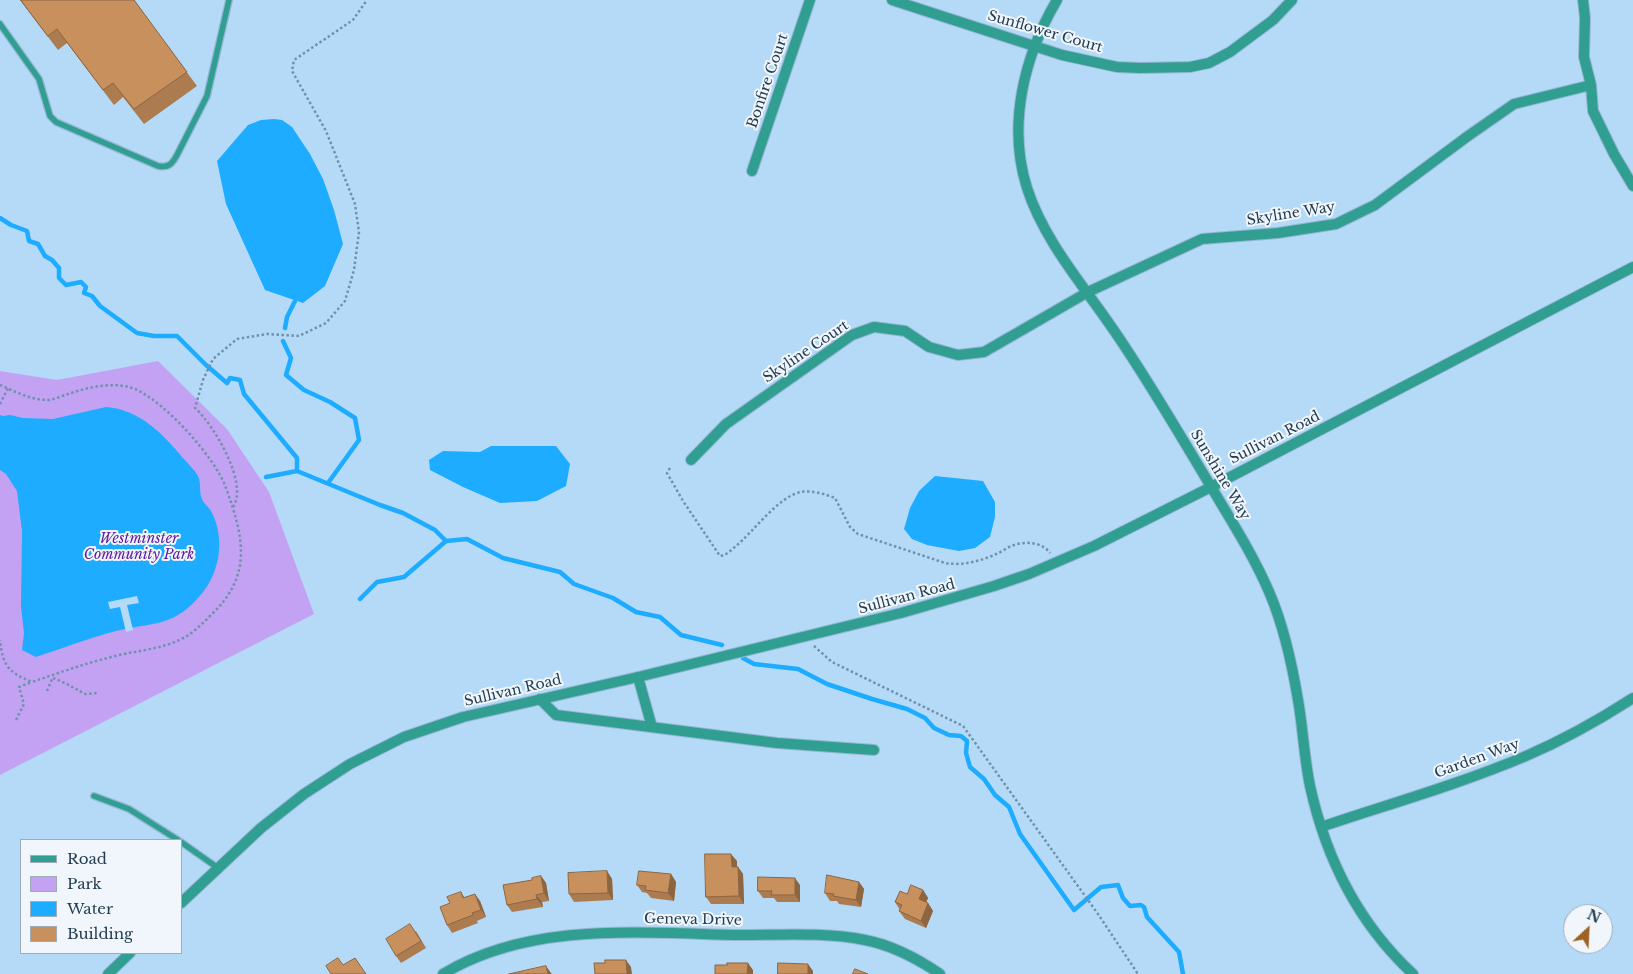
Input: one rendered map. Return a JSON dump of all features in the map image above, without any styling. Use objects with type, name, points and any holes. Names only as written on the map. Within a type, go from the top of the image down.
[{"type":"street","name":"Bonfire Court","points":[[752,171],[810,0]]},
{"type":"street","name":"Sunflower Court","points":[[892,0],[1062,55],[1117,67],[1140,68],[1190,67],[1209,63],[1230,52],[1273,20],[1292,0]]},
{"type":"street","name":"Sunshine Way","points":[[1057,0],[1035,45],[1026,72],[1020,100],[1018,140],[1027,188],[1054,246],[1088,292],[1168,414],[1246,546],[1271,596],[1285,639],[1298,700],[1310,785],[1321,827],[1342,878],[1362,916],[1385,945],[1413,974]]},
{"type":"street","points":[[1583,0],[1585,18],[1584,57],[1591,84],[1593,111],[1614,154],[1633,186]]},
{"type":"street","name":"Skyline Way","points":[[1088,292],[1202,239],[1278,233],[1336,224],[1375,205],[1514,104],[1591,84]]},
{"type":"street","name":"Sullivan Road","points":[[182,902],[261,828],[304,794],[344,768],[404,737],[463,717],[638,678],[804,638],[949,600],[1054,564],[1211,487],[1633,267]]},
{"type":"street","name":"Skyline Court","points":[[692,460],[726,424],[852,335],[874,327],[905,331],[930,347],[958,355],[984,352],[1088,292]]},
{"type":"street","points":[[638,678],[652,727]]},
{"type":"street","name":"Garden Way","points":[[1321,827],[1489,771],[1527,756],[1569,736],[1633,698]]},
{"type":"street","points":[[540,700],[556,715],[777,743],[874,750]]},
{"type":"street","name":"Geneva Drive","points":[[443,974],[476,958],[507,947],[572,936],[618,933],[808,936],[864,940],[903,953],[940,974]]},
{"type":"street","points":[[108,974],[129,954]]},
{"type":"lane","points":[[0,24],[39,79],[50,116],[56,122],[158,166],[166,167],[172,164],[207,96],[229,0]]},
{"type":"lane","points":[[94,796],[129,809],[177,839]]},
{"type":"lane","points":[[182,842],[218,868]]},
{"type":"path","points":[[233,508],[238,498],[235,477],[215,434],[195,408],[213,359],[237,339],[268,334],[299,336],[326,323],[345,301],[354,270],[359,232],[355,204],[326,130],[292,71],[294,60],[353,20],[367,0]]},
{"type":"path","points":[[0,385],[34,398],[45,400],[106,386],[124,386],[139,391],[150,398],[171,416],[205,452],[221,475],[233,508],[241,540],[242,558],[236,582],[228,596],[214,613],[188,636],[170,644],[133,650],[89,663],[19,687],[24,704],[16,720]]},
{"type":"path","points":[[0,404],[8,388]]},
{"type":"path","points":[[670,468],[667,472],[688,509],[720,556],[725,555],[740,542],[770,511],[802,492],[835,498],[850,527],[858,534],[937,561],[954,565],[996,554],[1014,545],[1035,543],[1046,548],[1052,556],[1054,564]]},
{"type":"path","points":[[804,638],[832,662],[963,726],[1092,906],[1138,974]]},
{"type":"path","points":[[0,640],[7,667],[15,675],[32,682]]},
{"type":"path","points":[[47,691],[52,677]]},
{"type":"path","points":[[52,677],[85,694],[98,693]]},
{"type":"green space","name":"Westminster Community Park","points":[[158,361],[227,429],[269,492],[314,614],[0,775],[0,371],[57,380]]},
{"type":"water","points":[[261,120],[282,120],[292,127],[310,154],[323,179],[343,244],[325,286],[303,303],[265,290],[226,204],[217,161],[248,125]]},
{"type":"water","points":[[106,407],[129,412],[149,424],[167,440],[196,473],[199,479],[202,498],[212,513],[219,535],[218,558],[215,569],[211,579],[198,598],[179,615],[160,622],[106,634],[36,657],[22,650],[24,633],[21,607],[22,531],[17,491],[6,474],[0,470],[0,415],[53,419]]},
{"type":"water","points":[[491,446],[556,446],[570,464],[566,486],[537,501],[500,503],[430,470],[429,460],[443,451],[480,452]]},
{"type":"water","points":[[935,476],[983,481],[995,502],[995,517],[990,537],[975,548],[959,551],[927,545],[912,539],[904,529],[910,508],[919,491]]},
{"type":"pier","points":[[137,596],[139,603],[127,605],[133,630],[126,632],[120,607],[110,609],[108,602]]},
{"type":"building","points":[[21,0],[134,0],[187,72],[134,109],[113,83],[103,90],[57,29],[48,36]]},
{"type":"building","points":[[705,854],[731,854],[732,867],[738,867],[739,896],[706,897]]},
{"type":"building","points":[[607,871],[608,893],[569,894],[568,873]]},
{"type":"building","points":[[639,871],[671,874],[668,893],[645,890],[646,886],[637,885]]},
{"type":"building","points":[[827,875],[859,882],[856,900],[825,893]]},
{"type":"building","points":[[541,876],[544,893],[536,895],[537,899],[507,905],[503,885],[532,880],[532,878]]},
{"type":"building","points":[[758,877],[795,878],[795,895],[771,895],[772,891],[758,891]]},
{"type":"building","points":[[911,885],[923,890],[919,899],[928,903],[921,921],[899,911],[902,905],[895,902],[900,891],[907,894]]},
{"type":"building","points":[[461,892],[463,898],[475,894],[481,910],[447,925],[440,907],[450,903],[447,897]]},
{"type":"building","points":[[410,924],[421,941],[396,956],[386,939]]},
{"type":"building","points":[[338,958],[343,965],[355,958],[366,974],[331,974],[326,966]]},
{"type":"building","points":[[605,960],[626,960],[627,974],[595,974],[594,963],[605,963]]},
{"type":"building","points":[[727,963],[748,963],[747,974],[715,974],[715,965],[727,965]]},
{"type":"building","points":[[778,963],[808,964],[808,974],[778,974]]},
{"type":"building","points":[[546,966],[548,974],[509,974]]},
{"type":"building","points":[[855,969],[868,974],[853,974]]},
{"type":"waterway","points":[[0,218],[11,225],[27,231],[29,241],[38,244],[45,256],[52,260],[59,268],[59,278],[66,285],[81,282],[86,287],[84,293],[92,296],[100,306],[137,333],[154,336],[177,336],[227,383],[230,378],[240,380],[244,394],[297,458],[297,471]]},
{"type":"waterway","points":[[285,328],[287,317],[295,301]]},
{"type":"waterway","points":[[283,341],[291,358],[286,375],[304,390],[330,402],[355,418],[359,440],[328,483]]},
{"type":"waterway","points":[[266,477],[297,471],[403,513],[435,530],[446,541]]},
{"type":"waterway","points":[[360,599],[377,582],[404,577],[446,541],[467,539],[503,558],[560,572],[574,584],[613,598],[636,612],[660,617],[681,635],[722,645]]},
{"type":"waterway","points":[[743,658],[754,664],[798,669],[827,684],[907,709],[925,718],[934,728],[949,735],[961,736],[967,741],[966,753],[970,767],[984,779],[995,795],[1009,807],[1020,834],[1074,910],[1101,887],[1118,885],[1123,898],[1130,906],[1141,905],[1144,907],[1147,917],[1179,952],[1183,974]]}]
